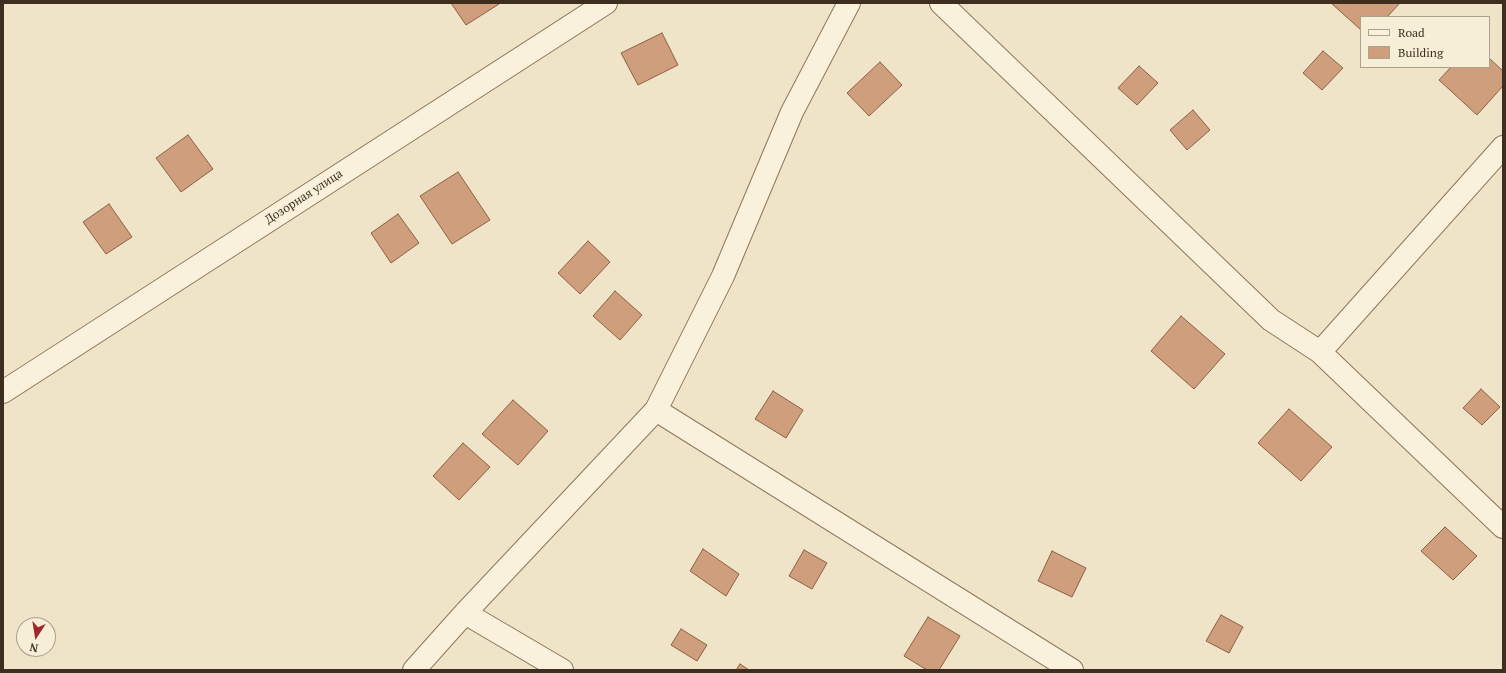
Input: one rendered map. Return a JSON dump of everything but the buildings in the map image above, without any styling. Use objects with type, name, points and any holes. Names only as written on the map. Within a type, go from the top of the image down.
[{"type":"street","name":"Дозорная улица","points":[[3,392],[606,3]]},
{"type":"street","points":[[414,670],[465,613],[656,410],[723,276],[792,112],[849,3]]},
{"type":"street","points":[[941,3],[1270,320],[1320,352],[1503,527]]},
{"type":"street","points":[[1320,352],[1503,147]]},
{"type":"street","points":[[656,410],[1072,670]]},
{"type":"street","points":[[465,613],[562,670]]}]
